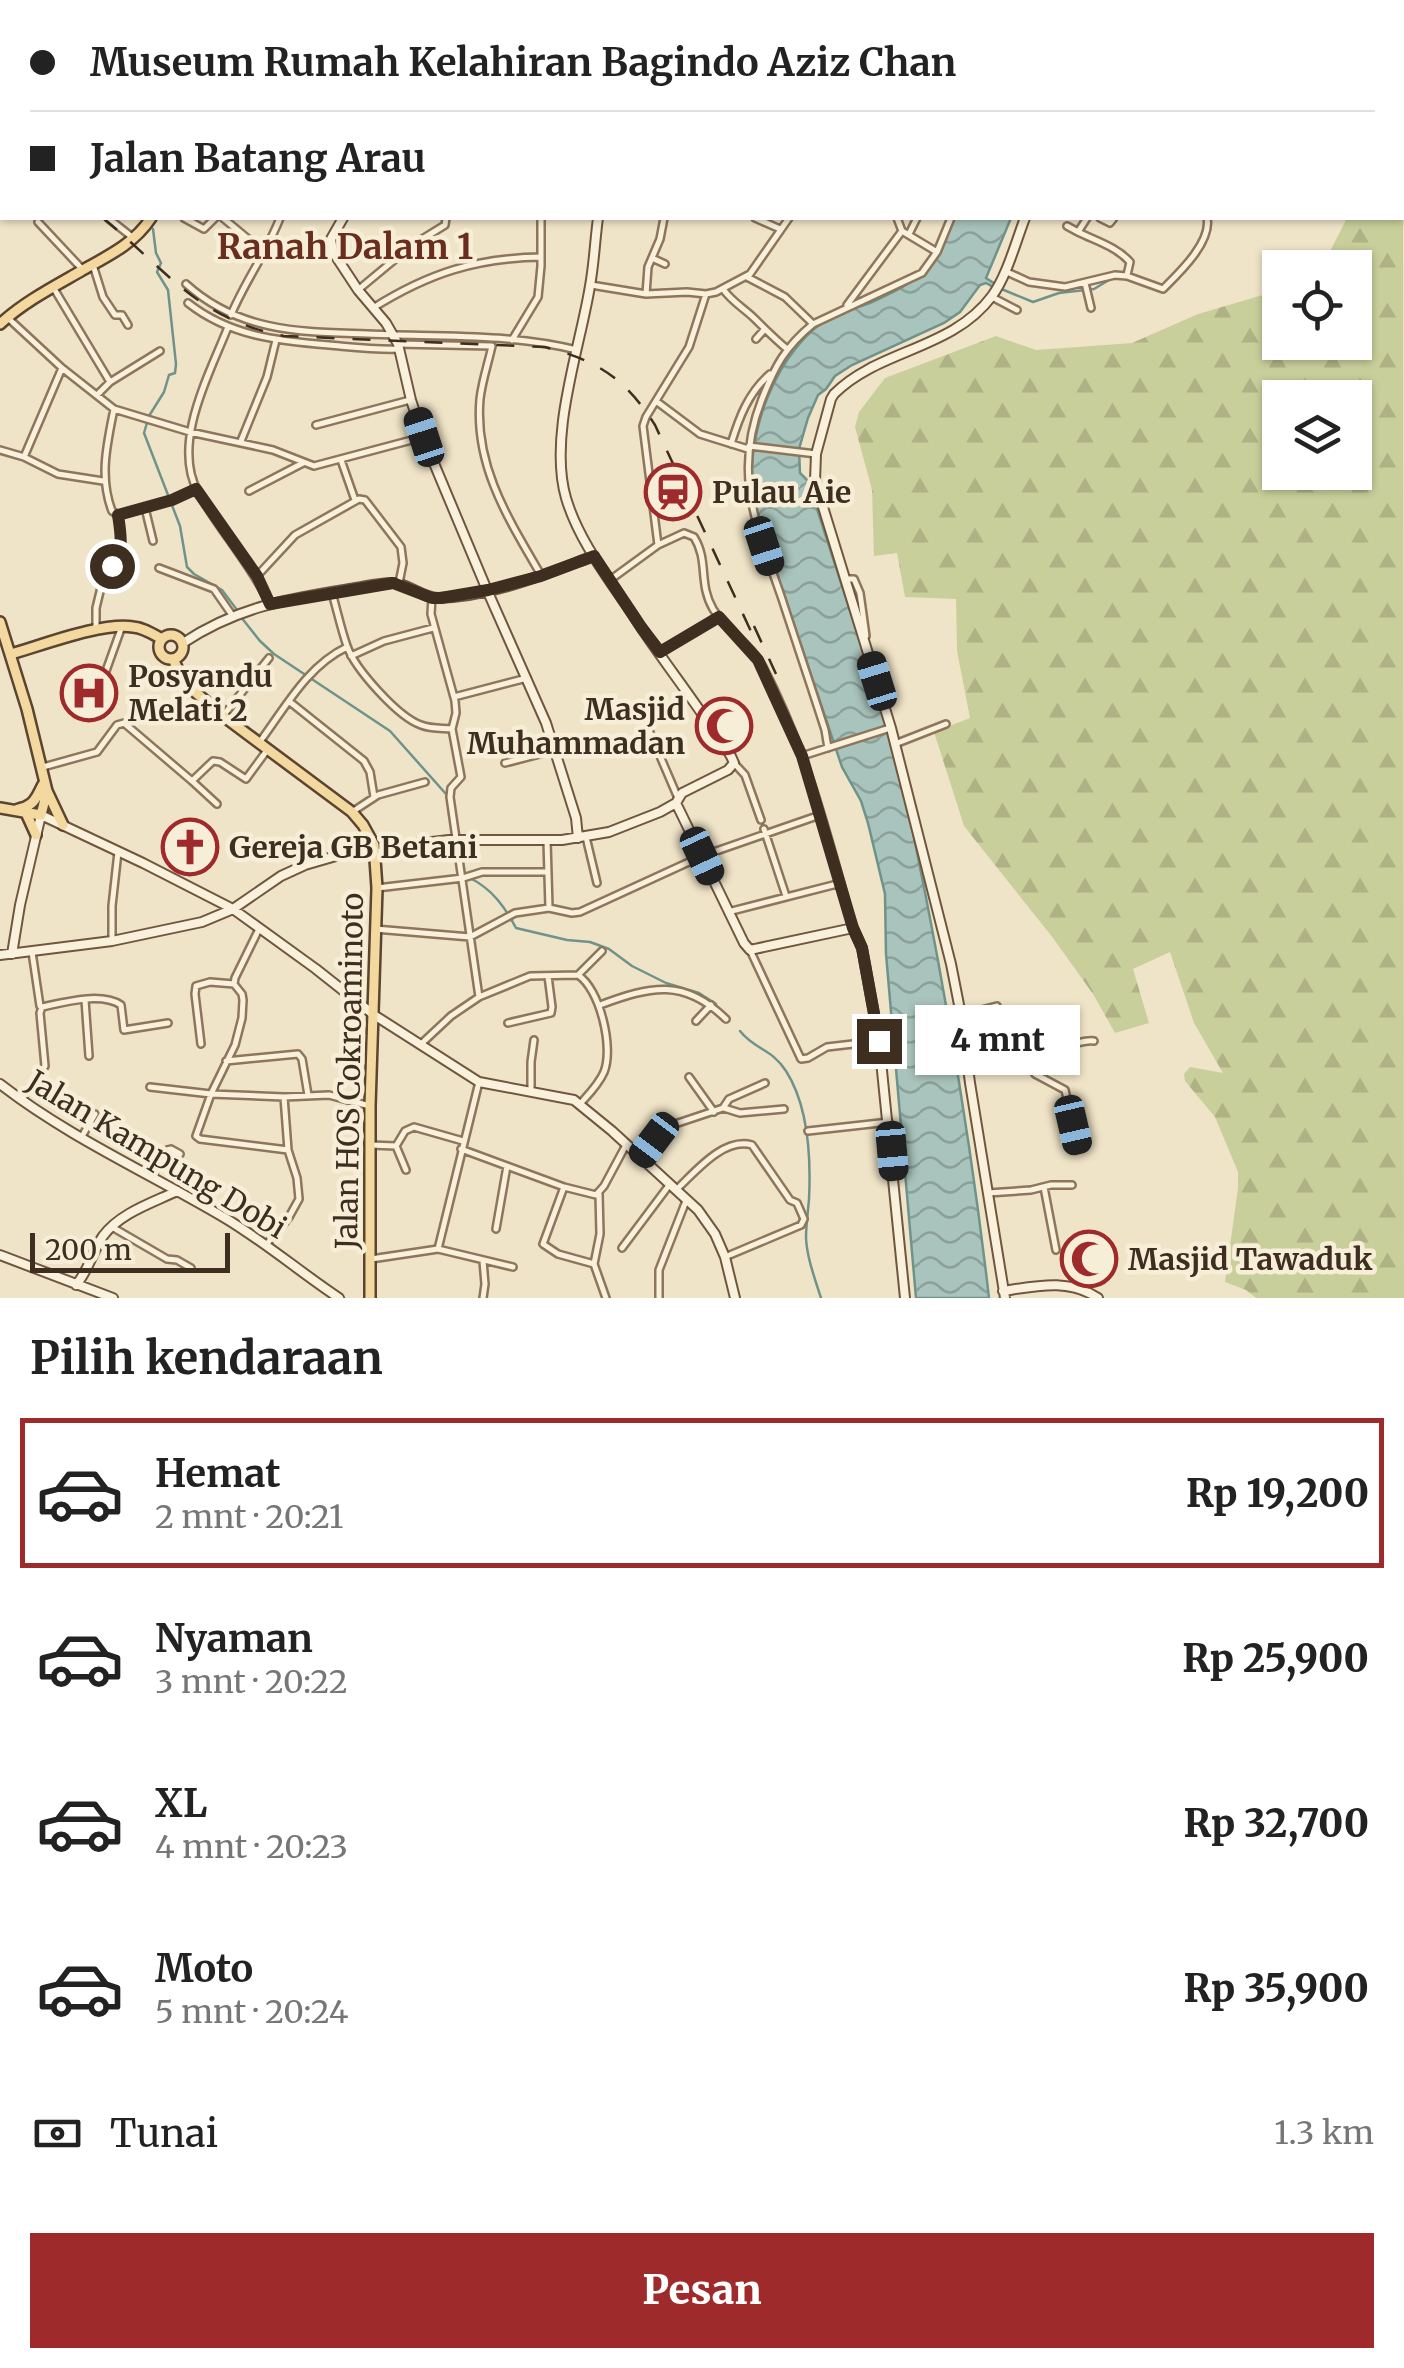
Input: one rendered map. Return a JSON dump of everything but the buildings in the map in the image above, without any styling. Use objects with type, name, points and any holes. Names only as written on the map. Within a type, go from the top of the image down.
[{"type":"main road","points":[[4,320],[32,298],[134,239],[149,220]]},
{"type":"main road","points":[[0,622],[42,767],[43,788],[41,816],[0,808]]},
{"type":"main road","points":[[11,654],[122,626],[142,629],[162,639],[173,635],[183,642],[183,651],[173,659]]},
{"type":"main road","points":[[162,639],[161,652],[173,659],[188,686],[352,812],[374,849]]},
{"type":"main road","points":[[20,810],[37,798],[43,788]]},
{"type":"main road","points":[[43,788],[63,825]]},
{"type":"main road","points":[[20,810],[36,835]]},
{"type":"main road","name":"Jalan HOS Cokroaminoto","points":[[370,1298],[370,1106],[377,888],[374,849]]},
{"type":"street","points":[[110,220],[134,239]]},
{"type":"street","points":[[188,220],[204,229],[213,220]]},
{"type":"street","points":[[225,220],[247,238],[300,256],[333,252]]},
{"type":"street","points":[[231,315],[279,220]]},
{"type":"street","points":[[342,220],[332,239],[333,252],[397,343],[424,437],[556,750],[597,883]]},
{"type":"street","points":[[358,290],[446,220]]},
{"type":"street","points":[[512,340],[536,304],[541,220]]},
{"type":"street","points":[[598,220],[591,285],[565,414],[562,470],[568,505],[594,556],[745,775],[761,820]]},
{"type":"street","points":[[646,294],[648,270],[664,220]]},
{"type":"street","points":[[759,220],[780,229]]},
{"type":"street","points":[[591,285],[646,294],[706,294],[747,277],[787,220]]},
{"type":"street","points":[[898,220],[905,233],[937,252]]},
{"type":"street","points":[[846,308],[915,220]]},
{"type":"street","points":[[830,747],[752,510],[750,447],[755,416],[772,372],[787,349],[813,324],[917,276],[937,252],[950,220]]},
{"type":"street","points":[[1024,220],[992,295],[954,330],[866,369],[831,399],[814,454],[815,482],[895,744],[934,896],[961,1015],[1004,1294],[1060,1284],[1078,1287],[1098,1298]]},
{"type":"street","points":[[1078,232],[1086,220]]},
{"type":"street","points":[[1004,271],[1052,286],[1086,288],[1114,275],[1164,289],[1199,247],[1208,230],[1207,220]]},
{"type":"street","points":[[38,222],[82,270]]},
{"type":"street","points":[[1066,226],[1128,258],[1126,276]]},
{"type":"street","points":[[374,308],[408,287],[466,264],[541,257]]},
{"type":"street","points":[[652,258],[665,264]]},
{"type":"street","points":[[94,265],[103,298],[128,326]]},
{"type":"street","points":[[747,277],[785,297],[813,324]]},
{"type":"street","points":[[186,284],[212,306],[231,315],[286,330],[397,343],[492,346],[480,402],[479,426],[486,464],[495,492],[541,576]]},
{"type":"street","points":[[53,288],[110,382]]},
{"type":"street","points":[[723,288],[734,303],[787,349]]},
{"type":"street","points":[[1086,288],[1091,308]]},
{"type":"street","points":[[658,545],[643,430],[646,417],[688,347],[706,294]]},
{"type":"street","points":[[992,295],[1017,310]]},
{"type":"street","points":[[188,303],[228,327],[276,340],[356,348],[512,340],[577,350]]},
{"type":"street","points":[[4,320],[114,409],[154,422],[279,452],[319,466],[424,437]]},
{"type":"street","points":[[228,327],[190,432],[189,459],[196,489],[257,576],[270,604]]},
{"type":"street","points":[[756,339],[764,330]]},
{"type":"street","points":[[241,442],[267,377],[276,340]]},
{"type":"street","points":[[97,395],[110,382],[160,351]]},
{"type":"street","points":[[24,456],[62,368]]},
{"type":"street","points":[[731,444],[748,400],[772,372]]},
{"type":"street","points":[[316,425],[411,400]]},
{"type":"street","points":[[656,401],[700,434],[731,444],[814,454]]},
{"type":"street","points":[[114,409],[103,481],[112,512],[118,515],[145,508],[196,489]]},
{"type":"street","points":[[0,450],[24,456],[58,474],[103,481]]},
{"type":"street","points":[[341,460],[355,500]]},
{"type":"street","points":[[249,491],[302,463]]},
{"type":"street","points":[[257,576],[296,534],[355,500],[365,500],[401,548],[403,563],[398,584]]},
{"type":"street","points":[[145,508],[153,542]]},
{"type":"street","points":[[96,630],[96,608],[104,576],[122,546],[118,515]]},
{"type":"street","points":[[610,580],[658,545],[684,533],[694,537],[703,557],[704,588],[719,617],[758,660],[802,756],[862,948],[889,1122],[905,1298]]},
{"type":"street","points":[[183,642],[237,613],[270,604],[398,584],[432,598],[488,590],[594,556]]},
{"type":"street","points":[[159,568],[214,589],[237,613]]},
{"type":"street","points":[[332,592],[351,656],[384,696],[414,722],[452,729]]},
{"type":"street","points":[[432,598],[430,609],[456,712],[452,729],[460,777],[450,792],[479,997]]},
{"type":"street","points":[[660,652],[719,617]]},
{"type":"street","points":[[97,696],[122,626]]},
{"type":"street","points":[[351,656],[384,641],[435,628]]},
{"type":"street","points":[[192,781],[213,761],[246,779],[307,678],[328,657],[347,647]]},
{"type":"street","points":[[223,716],[268,658]]},
{"type":"street","points":[[454,697],[527,678]]},
{"type":"street","points":[[290,702],[364,761],[374,797]]},
{"type":"street","points":[[42,767],[97,752],[117,725],[124,723],[217,804]]},
{"type":"street","points":[[895,744],[946,724]]},
{"type":"street","points":[[648,728],[702,856],[801,1059],[828,1047],[879,1041]]},
{"type":"street","points":[[802,756],[890,728]]},
{"type":"street","points":[[505,763],[556,750]]},
{"type":"street","points":[[0,955],[112,941],[202,922],[233,909],[295,869],[374,849],[457,840],[582,838],[634,824],[734,763]]},
{"type":"street","points":[[352,812],[374,797],[425,782]]},
{"type":"street","points":[[375,928],[470,937],[515,913],[550,908],[580,912],[702,856],[765,831],[821,815]]},
{"type":"street","points":[[12,954],[41,816],[233,909],[374,1014],[479,1082],[569,1098],[580,1104],[674,1186],[715,1234],[735,1298]]},
{"type":"street","points":[[765,831],[786,896]]},
{"type":"street","points":[[547,839],[550,908]]},
{"type":"street","points":[[112,941],[118,852]]},
{"type":"street","points":[[377,888],[464,878],[482,872],[548,872]]},
{"type":"street","points":[[728,912],[841,883]]},
{"type":"street","points":[[750,950],[853,928]]},
{"type":"street","points":[[259,930],[234,978],[243,1007],[237,1038],[198,1126],[197,1138],[288,1150]]},
{"type":"street","points":[[578,975],[602,951]]},
{"type":"street","points":[[21,1100],[45,1066],[32,952]]},
{"type":"street","points":[[420,1045],[479,997],[522,978],[578,975],[585,979],[599,1006],[607,1061],[602,1077],[580,1104]]},
{"type":"street","points":[[508,1023],[551,1013],[548,976]]},
{"type":"street","points":[[201,1044],[196,986],[210,982],[234,984]]},
{"type":"street","points":[[599,1006],[650,990],[684,992],[700,997],[726,1020]]},
{"type":"street","points":[[40,1009],[98,998],[119,1002],[124,1030],[168,1023]]},
{"type":"street","points":[[86,1000],[88,1056]]},
{"type":"street","points":[[696,1021],[712,1005]]},
{"type":"street","points":[[961,1015],[998,1006]]},
{"type":"street","points":[[531,1091],[534,1040]]},
{"type":"street","points":[[1026,1062],[1050,1056],[1082,1040],[1094,1040]]},
{"type":"street","points":[[967,1062],[1014,1050],[1022,1052],[1038,1076],[1065,1090],[1078,1146]]},
{"type":"street","points":[[226,1061],[298,1054],[308,1095]]},
{"type":"street","points":[[690,1077],[714,1112]]},
{"type":"street","points":[[438,1249],[479,1082]]},
{"type":"street","points":[[641,1158],[654,1140],[675,1124],[723,1108],[729,1099],[765,1083]]},
{"type":"street","name":"Jalan Kampung Dobi","points":[[0,1084],[80,1138],[266,1245],[339,1298]]},
{"type":"street","points":[[150,1087],[211,1094],[329,1095],[370,1106]]},
{"type":"street","points":[[266,1245],[299,1200],[298,1178],[288,1150],[284,1097]]},
{"type":"street","points":[[723,1108],[740,1113],[784,1109]]},
{"type":"street","points":[[80,1138],[95,1114]]},
{"type":"street","points":[[808,1130],[889,1122]]},
{"type":"street","points":[[396,1146],[409,1128],[564,1187],[590,1194],[600,1192]]},
{"type":"street","points":[[622,1248],[674,1186],[727,1148],[748,1143],[790,1200],[798,1202],[804,1219],[801,1226],[725,1256]]},
{"type":"street","points":[[606,1298],[594,1264],[600,1234],[600,1192],[626,1145]]},
{"type":"street","points":[[370,1146],[396,1146]]},
{"type":"street","points":[[396,1146],[406,1170]]},
{"type":"street","points":[[152,1176],[167,1150],[180,1154]]},
{"type":"street","points":[[496,1230],[507,1166]]},
{"type":"street","points":[[988,1193],[1072,1185]]},
{"type":"street","points":[[564,1187],[543,1244],[558,1254],[594,1264]]},
{"type":"street","points":[[1044,1187],[1056,1250]]},
{"type":"street","points":[[76,1285],[112,1227],[128,1214],[177,1191]]},
{"type":"street","points":[[659,1298],[659,1270],[687,1199]]},
{"type":"street","points":[[112,1227],[167,1260],[177,1260],[192,1268]]},
{"type":"street","points":[[372,1259],[438,1249],[513,1266]]},
{"type":"street","points":[[0,1255],[112,1298]]},
{"type":"street","points":[[482,1298],[483,1260]]},
{"type":"green space","points":[[1346,220],[1403,220],[1404,1298],[1256,1298],[1225,1282],[1238,1172],[1215,1117],[1185,1081],[1184,1074],[1190,1067],[1223,1073],[1194,1023],[1170,952],[1133,969],[1149,1023],[1115,1033],[1053,938],[964,826],[934,732],[970,718],[957,651],[956,599],[905,597],[897,553],[874,556],[872,490],[855,427],[859,412],[885,378],[996,336],[1036,350],[1132,343],[1198,314],[1262,295],[1262,360],[1372,360],[1372,250],[1331,250]]},
{"type":"water","points":[[953,220],[1010,220],[986,278],[997,285],[995,288],[986,283],[980,285],[960,312],[944,323],[852,365],[818,395],[799,449],[800,473],[808,481],[901,775],[940,970],[989,1298],[916,1298],[886,954],[885,894],[861,801],[842,767],[757,514],[752,478],[753,451],[768,397],[796,348],[835,315],[872,302],[915,279],[939,250]]},
{"type":"waterway","points":[[153,229],[161,263],[157,272],[168,290],[176,364],[144,433],[180,526],[187,567],[222,590],[237,610]]},
{"type":"waterway","points":[[999,288],[1033,302],[1059,293],[1094,289],[1114,277]]},
{"type":"waterway","points":[[241,617],[274,654],[390,731],[446,794]]},
{"type":"waterway","points":[[470,878],[497,899],[516,928],[609,949],[632,966],[666,983],[699,993],[716,1004]]},
{"type":"waterway","points":[[740,1031],[780,1063],[800,1100],[809,1150],[807,1246],[821,1298]]},
{"type":"railway","points":[[105,220],[185,290],[229,318],[254,328],[284,336],[545,347],[580,358],[609,374],[633,395],[655,425],[755,640]]},
{"type":"railway","points":[[754,626],[776,674]]},
{"type":"place","name":"Pulau Aie","points":[[673,492]]},
{"type":"place","name":"Posyandu Melati 2","points":[[89,693]]},
{"type":"place","name":"Masjid Muhammadan","points":[[724,726]]},
{"type":"place","name":"Gereja GB Betani","points":[[190,847]]},
{"type":"place","name":"Masjid Tawaduk","points":[[1089,1259]]},
{"type":"district","name":"Ranah Dalam 1","points":[[345,247]]},
{"type":"route","points":[[112,566],[122,546],[118,515],[196,489],[257,576],[270,604],[393,583],[441,598],[541,576],[594,556],[660,652],[719,617],[758,660],[802,756],[862,948],[879,1041]]}]
